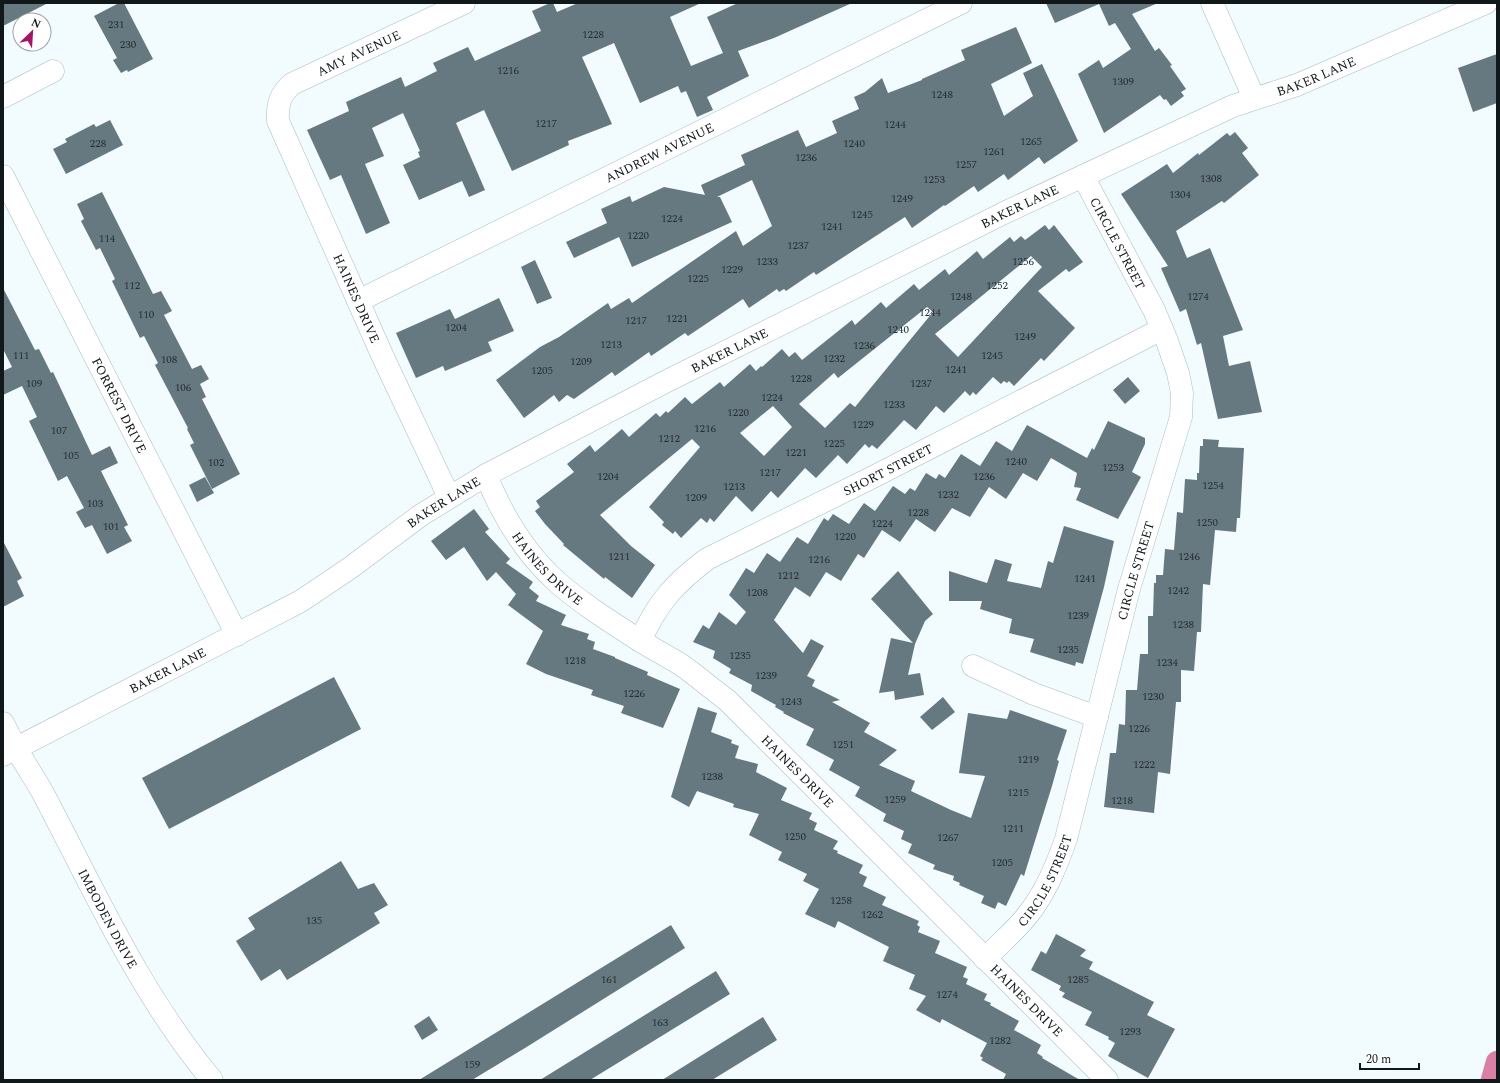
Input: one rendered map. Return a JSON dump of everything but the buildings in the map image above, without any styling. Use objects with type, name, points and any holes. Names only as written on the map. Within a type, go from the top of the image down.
[{"type":"highway","points":[[1492,1080],[1497,1062]]},
{"type":"street","name":"AMY AVENUE","points":[[278,121],[277,111],[279,101],[285,90],[292,84],[464,3]]},
{"type":"street","name":"ANDREW AVENUE","points":[[358,301],[961,3]]},
{"type":"street","points":[[1212,3],[1254,98]]},
{"type":"street","name":"BAKER LANE","points":[[10,752],[301,601],[350,568],[421,515],[449,497],[486,475],[667,381],[1008,211],[1233,106],[1297,85],[1486,3]]},
{"type":"street","points":[[3,97],[52,71]]},
{"type":"street","name":"HAINES DRIVE","points":[[278,121],[358,301],[449,497]]},
{"type":"street","name":"FORREST DRIVE","points":[[3,176],[237,635]]},
{"type":"street","name":"CIRCLE STREET","points":[[985,959],[1025,918],[1044,892],[1058,863],[1066,839],[1129,589],[1181,417],[1182,393],[1178,373],[1162,329],[1150,303],[1083,176]]},
{"type":"street","name":"SHORT STREET","points":[[640,641],[651,618],[666,595],[685,575],[708,559],[871,478],[1162,329]]},
{"type":"street","name":"HAINES DRIVE","points":[[486,475],[494,497],[515,532],[534,559],[557,582],[591,608],[640,641],[682,666],[727,700],[1107,1080]]},
{"type":"street","points":[[973,666],[1034,694],[1097,717]]},
{"type":"street","name":"IMBODEN DRIVE","points":[[3,723],[10,752],[44,795],[105,915],[139,975],[176,1032],[212,1080]]}]
